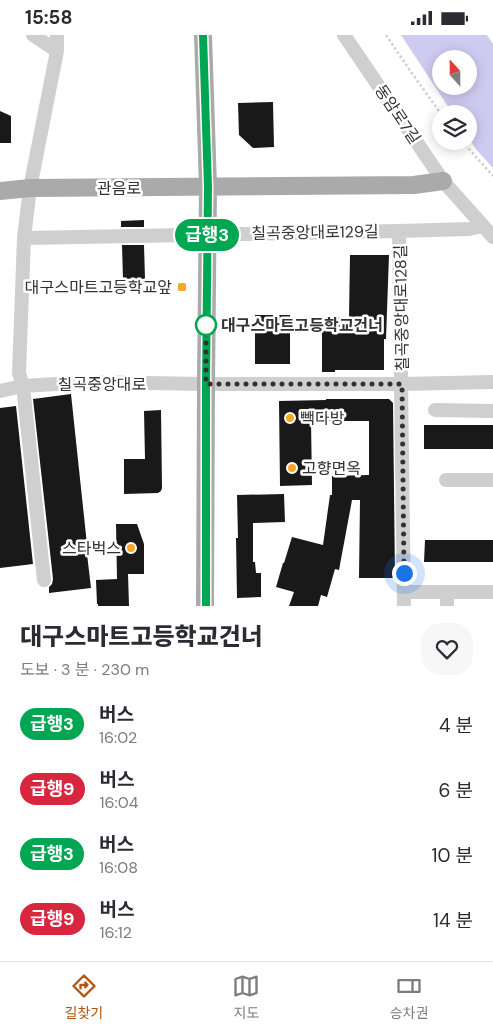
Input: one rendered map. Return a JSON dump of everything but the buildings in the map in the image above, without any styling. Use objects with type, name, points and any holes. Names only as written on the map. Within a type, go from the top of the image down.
[{"type":"main road","points":[[203,35],[208,187],[206,606]]},
{"type":"main road","name":"관음로","points":[[0,191],[30,188],[414,185],[443,181]]},
{"type":"street","points":[[34,35],[57,51]]},
{"type":"street","points":[[44,580],[23,385],[19,373],[24,238],[30,188],[57,51],[57,35]]},
{"type":"street","name":"동암로7길","points":[[344,35],[443,181],[493,237]]},
{"type":"street","name":"칠곡중앙대로129길","points":[[24,238],[399,231],[469,229],[483,226]]},
{"type":"street","name":"칠곡중앙대로128길","points":[[399,231],[404,599]]},
{"type":"street","name":"칠곡중앙대로","points":[[0,391],[23,385],[88,382],[206,384]]},
{"type":"street","name":"칠곡중앙대로128길","points":[[206,384],[493,383]]},
{"type":"street","points":[[435,410],[493,411]]},
{"type":"street","points":[[446,480],[493,480]]},
{"type":"street","points":[[404,599],[447,599],[493,592]]},
{"type":"path","points":[[386,35],[435,105]]},
{"type":"path","points":[[470,150],[493,176]]},
{"type":"water","points":[[401,35],[487,35],[493,44],[493,168],[477,150],[477,105],[447,105],[440,95],[478,95],[478,50],[432,50],[432,82]]},
{"type":"bus line","name":"급행3","points":[[203,35],[208,187],[206,606]]},
{"type":"place","name":"대구스마트고등학교앞","points":[[182,287]]},
{"type":"place","name":"대구스마트고등학교건너","points":[[206,325]]},
{"type":"place","name":"빽다방","points":[[290,418]]},
{"type":"place","name":"고향면옥","points":[[292,468]]},
{"type":"place","name":"스타벅스","points":[[131,548]]},
{"type":"route","points":[[206,325],[206,384],[402,384],[404,573]]}]
